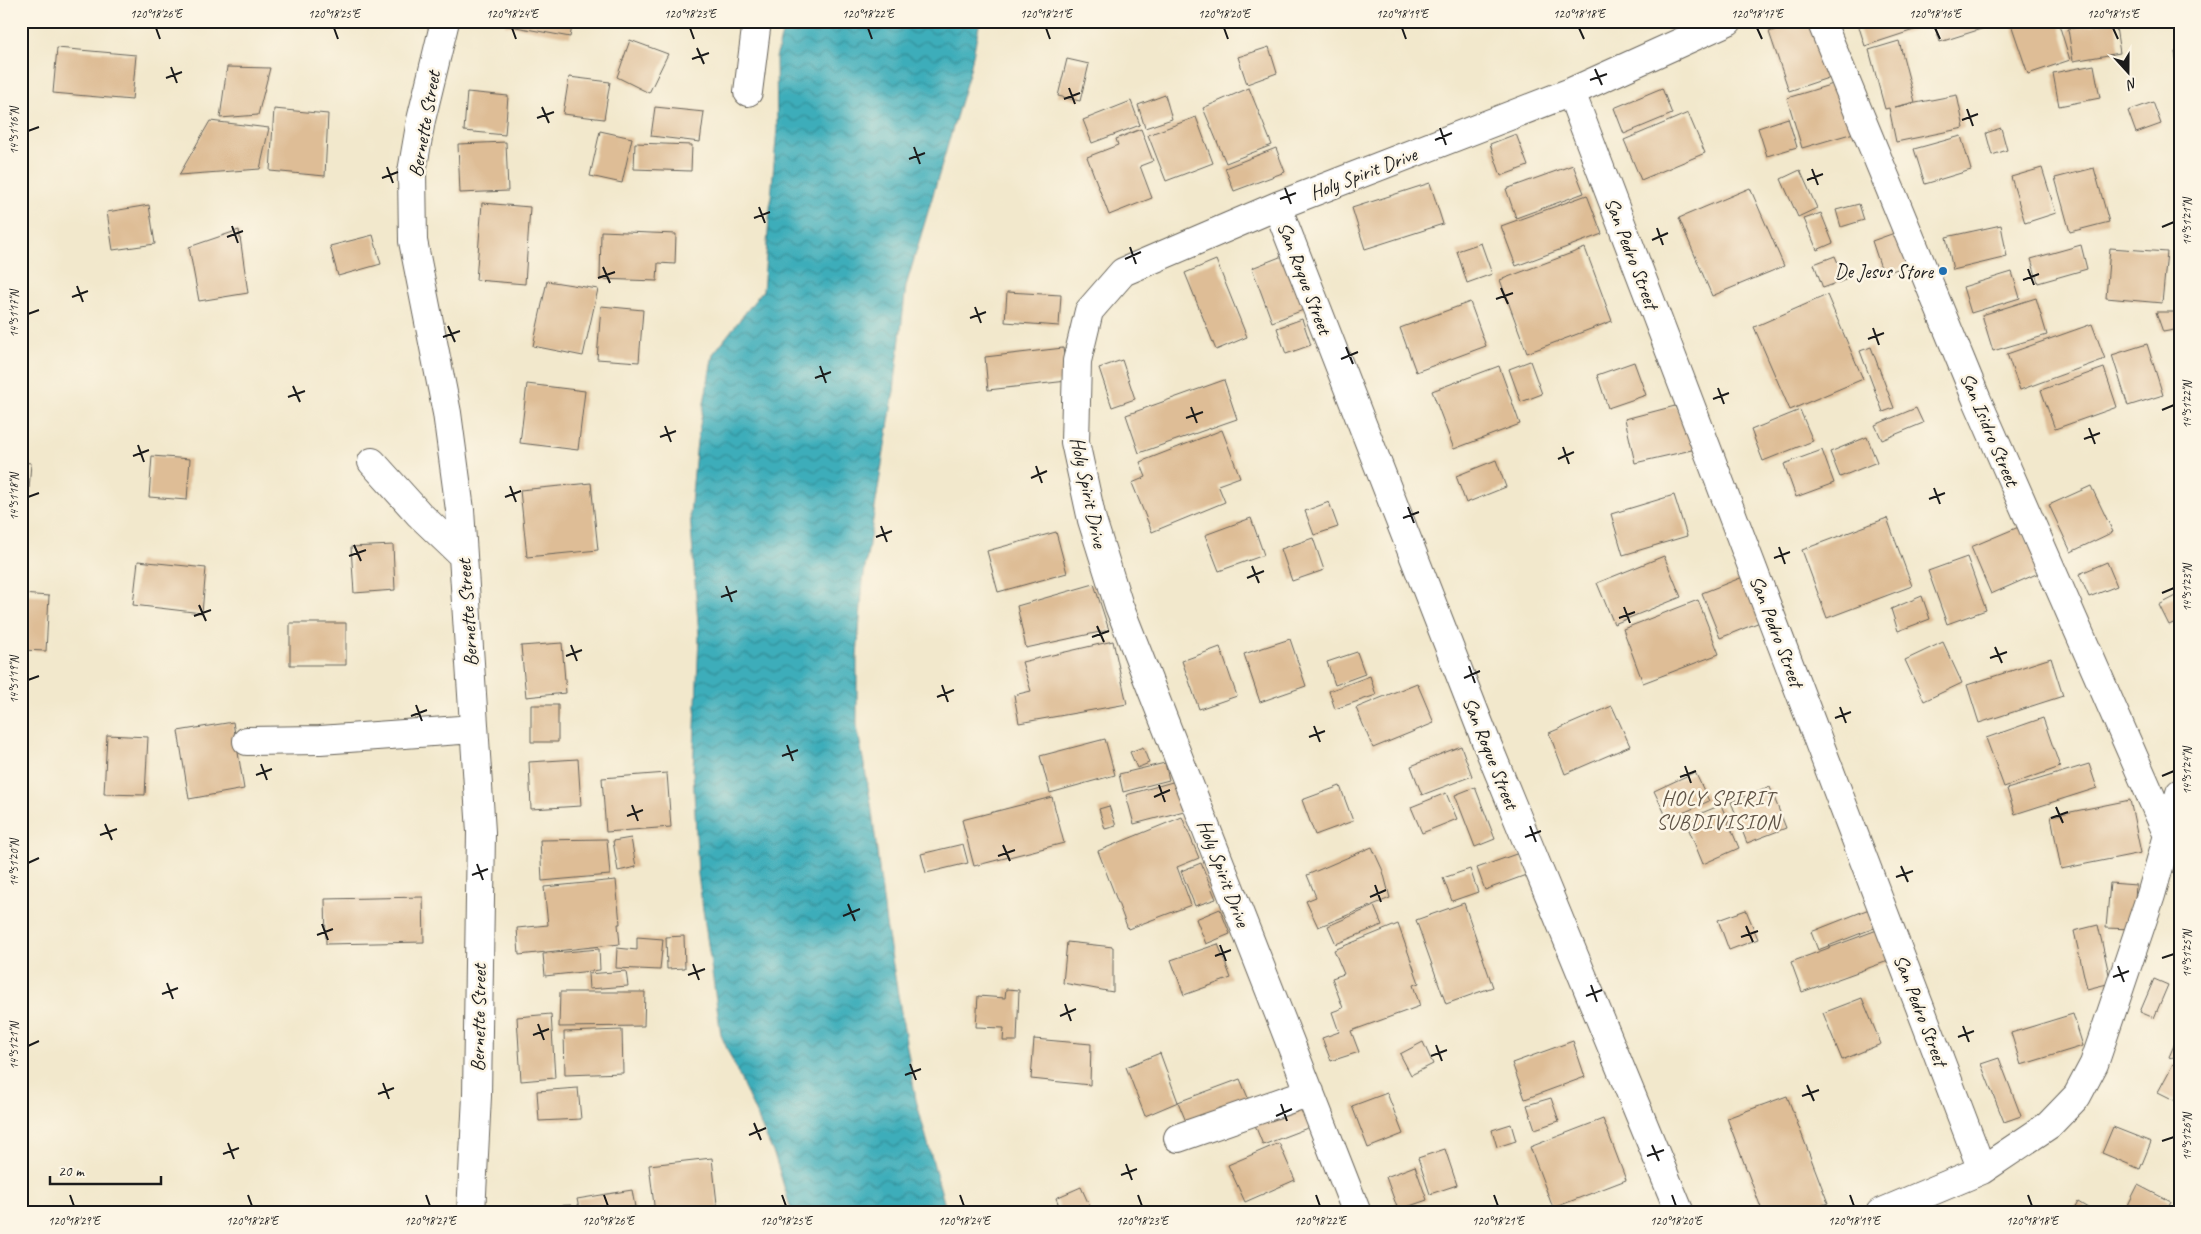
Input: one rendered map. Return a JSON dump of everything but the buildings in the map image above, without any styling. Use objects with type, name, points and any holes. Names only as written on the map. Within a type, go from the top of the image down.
[{"type":"street","name":"Bernette Street","points":[[445,21],[421,120],[412,172],[413,241],[447,413],[460,510],[481,832],[477,1096],[472,1213]]},
{"type":"street","points":[[748,92],[757,21]]},
{"type":"street","name":"Holy Spirit Drive","points":[[1357,1213],[1119,606],[1092,520],[1075,442],[1077,361],[1089,311],[1123,272],[1277,206],[1571,92],[1728,21]]},
{"type":"street","name":"San Isidro Street","points":[[1822,21],[1977,400],[2167,833]]},
{"type":"street","name":"San Pedro Street","points":[[1571,92],[1982,1170]]},
{"type":"street","name":"San Roque Street","points":[[1277,206],[1487,744],[1680,1213]]},
{"type":"street","points":[[372,462],[419,514],[463,556]]},
{"type":"street","points":[[247,741],[320,740],[474,729]]},
{"type":"street","points":[[1880,1213],[1982,1170],[2049,1125],[2077,1096],[2094,1064],[2151,895],[2167,833],[2180,793]]},
{"type":"street","points":[[1178,1138],[1310,1092]]},
{"type":"water","points":[[785,21],[980,21],[970,70],[906,286],[894,391],[863,581],[857,656],[857,726],[871,803],[886,924],[916,1100],[947,1213],[792,1213],[775,1157],[721,1035],[698,875],[693,770],[699,637],[690,514],[697,441],[713,354],[763,290],[777,128],[776,58]]},
{"type":"place","name":"De Jesus Store","points":[[1943,271]]},
{"type":"district","name":"HOLY SPIRIT SUBDIVISION","points":[[1718,810]]}]
